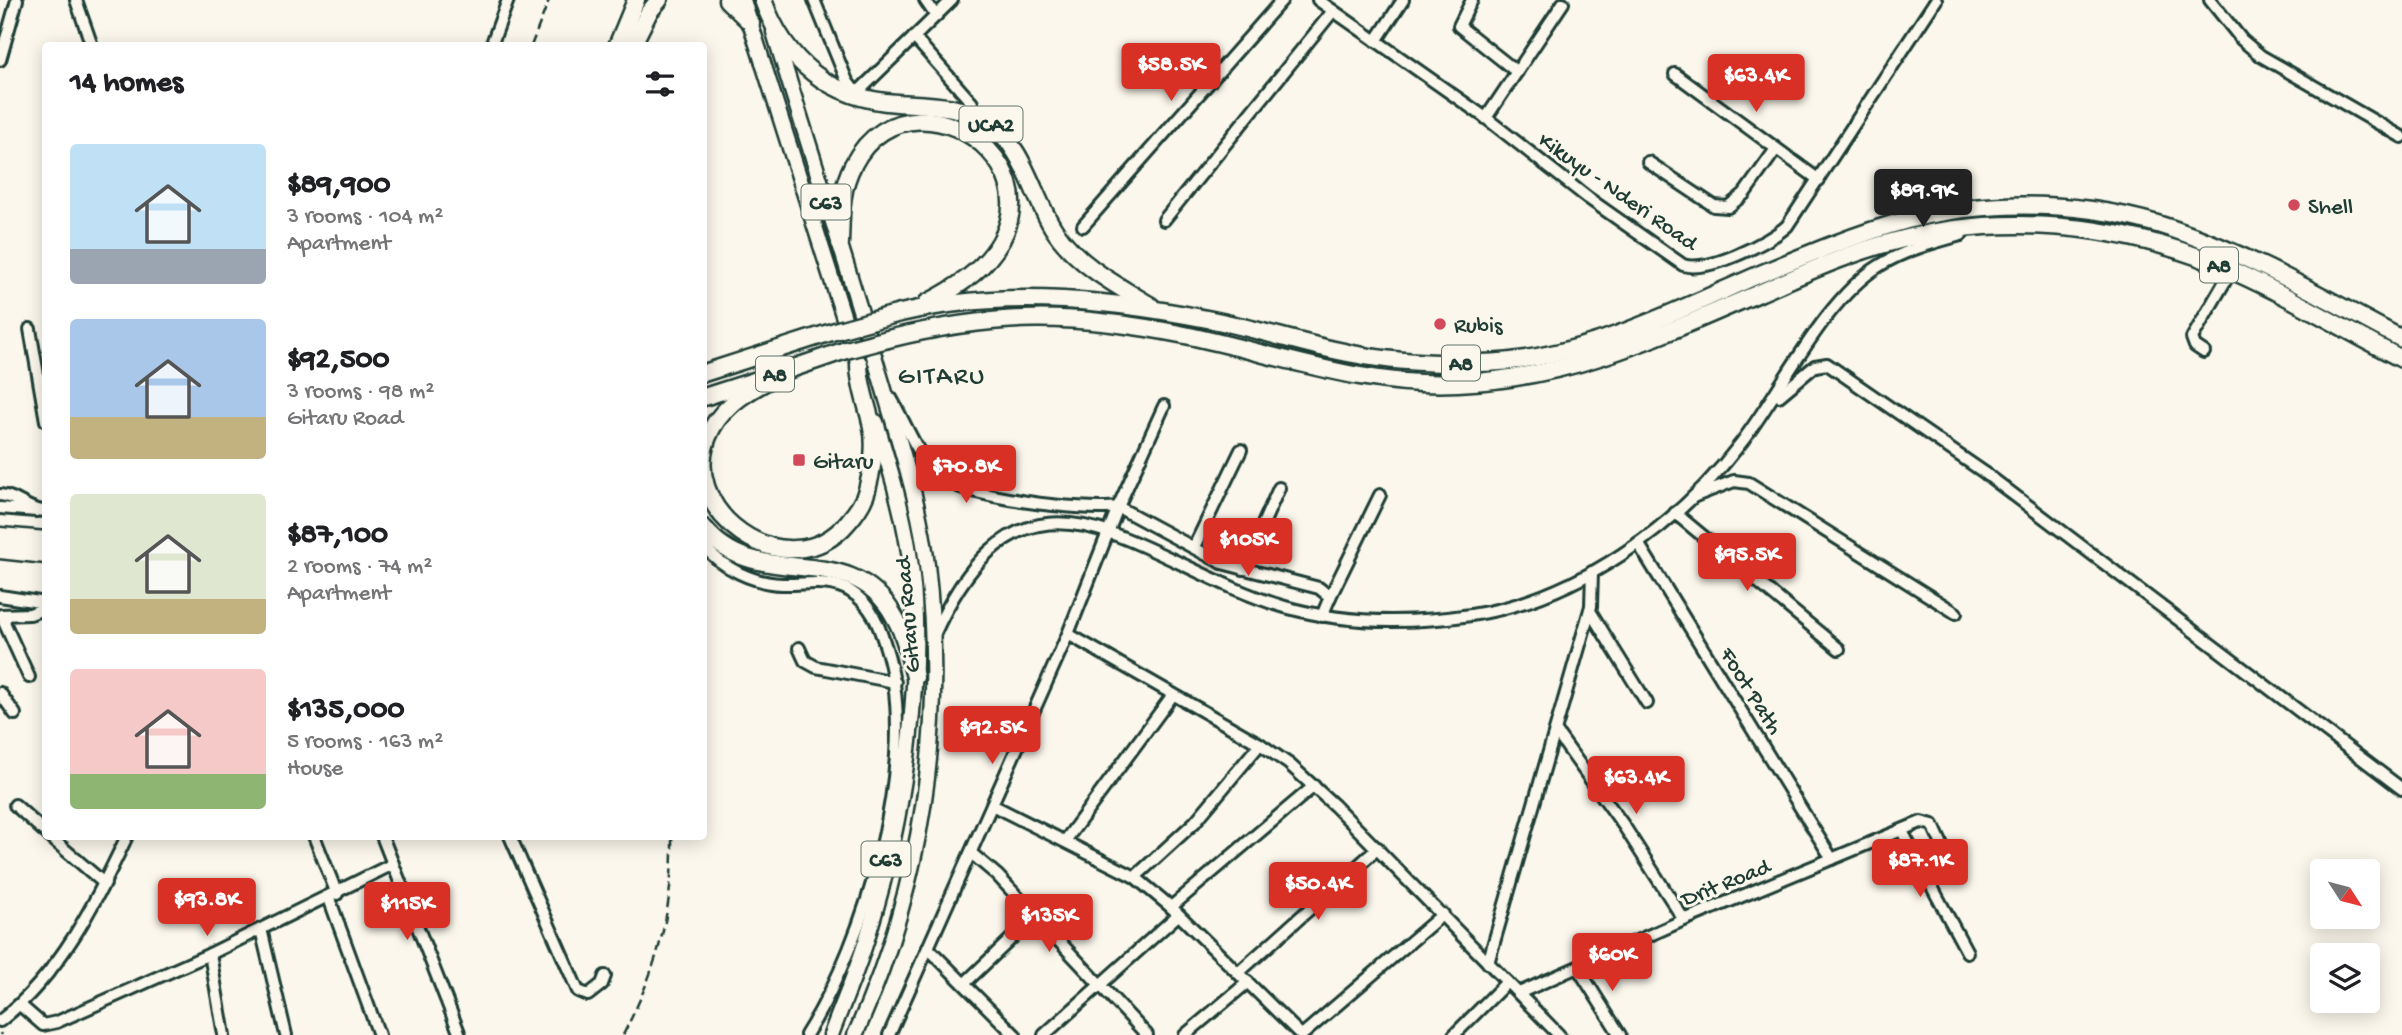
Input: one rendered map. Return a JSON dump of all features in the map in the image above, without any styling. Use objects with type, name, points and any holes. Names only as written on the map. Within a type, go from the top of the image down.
[{"type":"highway","points":[[619,42],[636,0]]},
{"type":"highway","points":[[634,42],[649,12],[659,0]]},
{"type":"highway","points":[[727,0],[751,23]]},
{"type":"highway","name":"UCA2","points":[[763,0],[771,20],[803,66],[842,92],[881,102],[944,105],[966,111],[990,124],[1015,151],[1044,211],[1072,251],[1110,282],[1159,311]]},
{"type":"highway","points":[[840,243],[846,181],[858,156],[875,138],[899,126],[921,120],[956,127],[982,143],[999,161],[1008,185],[1010,209],[1003,240],[978,272],[915,309]]},
{"type":"highway","name":"A8","points":[[707,372],[838,330],[915,309],[997,299],[1040,299],[1159,311],[1210,319],[1356,355],[1430,363],[1511,361],[1542,356],[1619,335],[1830,245],[1905,221],[1958,210],[2019,206],[2107,213],[2170,228],[2249,261],[2402,339]]},
{"type":"highway","name":"A8","points":[[707,396],[888,339],[975,321],[1065,318],[1188,336],[1306,366],[1392,382],[1459,383],[1517,378],[1589,363],[1806,272],[1882,245],[1918,235],[2018,225],[2104,232],[2170,248],[2231,271],[2402,359]]},
{"type":"highway","points":[[707,361],[731,354],[785,347]]},
{"type":"highway","points":[[707,488],[729,525],[756,542],[786,549],[815,547],[837,534],[856,512],[866,492],[873,430],[860,383],[859,364]]},
{"type":"highway","points":[[707,441],[713,427],[725,412],[742,397],[787,370]]},
{"type":"highway","name":"C63","points":[[707,531],[726,550],[747,560],[836,570],[862,582],[878,594],[894,616],[915,677]]},
{"type":"highway","points":[[0,536],[42,540]]},
{"type":"highway","points":[[0,550],[42,555]]},
{"type":"main road","name":"C63","points":[[743,0],[859,364],[908,545],[915,621],[915,677]]},
{"type":"main road","name":"C63","points":[[771,20],[882,383]]},
{"type":"main road","name":"Gitaru Road","points":[[855,1035],[882,966],[917,849],[930,769],[935,685],[934,635],[927,563],[909,474],[882,383]]},
{"type":"main road","name":"Gitaru Road","points":[[831,1035],[869,935],[890,846],[909,743],[915,677]]},
{"type":"street","points":[[0,60],[17,0]]},
{"type":"street","points":[[76,0],[91,42]]},
{"type":"street","points":[[492,42],[508,0]]},
{"type":"street","points":[[814,0],[842,71],[856,91],[952,0]]},
{"type":"street","points":[[925,0],[936,16]]},
{"type":"street","points":[[1083,226],[1282,0]]},
{"type":"street","name":"Kikuyu - Nderi Road","points":[[1319,0],[1486,118],[1588,198],[1691,268],[1732,256],[1777,235],[1795,216],[1885,74],[1936,0]]},
{"type":"street","points":[[1376,41],[1404,0]]},
{"type":"street","points":[[1472,0],[1459,26],[1517,72]]},
{"type":"street","points":[[2210,0],[2242,40],[2261,56],[2402,137]]},
{"type":"street","points":[[1486,118],[1563,3]]},
{"type":"street","points":[[1164,220],[1333,11]]},
{"type":"street","points":[[914,37],[972,103]]},
{"type":"street","points":[[1675,74],[1819,180]]},
{"type":"street","points":[[1648,162],[1714,206],[1728,207],[1744,194],[1776,149]]},
{"type":"street","points":[[934,635],[952,595],[980,558],[1012,535],[1034,527],[1062,523],[1090,526],[1110,533],[1156,550],[1238,590],[1283,606],[1322,615],[1377,621],[1428,621],[1475,614],[1545,594],[1592,572],[1638,543],[1693,497],[1731,456],[1825,322],[1853,288],[1878,267],[1923,246],[1965,234],[2018,225]]},
{"type":"street","points":[[2204,352],[2195,346],[2192,338],[2231,271]]},
{"type":"street","points":[[30,329],[42,398]]},
{"type":"street","points":[[1768,405],[1815,366],[1827,365],[1985,473],[2402,789]]},
{"type":"street","points":[[882,383],[922,453],[938,475],[953,485],[1000,496],[1100,510],[1118,507],[1213,559],[1318,588],[1330,597]]},
{"type":"street","points":[[889,1035],[1068,634],[1118,507],[1164,406]]},
{"type":"street","points":[[1194,547],[1241,450]]},
{"type":"street","points":[[1693,497],[1734,481],[1749,483],[1956,613]]},
{"type":"street","points":[[1243,569],[1279,488]]},
{"type":"street","points":[[0,495],[15,496],[41,511]]},
{"type":"street","points":[[1322,615],[1380,495]]},
{"type":"street","points":[[0,508],[41,511]]},
{"type":"street","points":[[1675,513],[1839,649]]},
{"type":"street","name":"Foot Path","points":[[1638,543],[1832,859]]},
{"type":"street","points":[[707,549],[728,568],[756,579],[781,584],[822,582],[848,590],[867,604],[878,622],[895,682],[897,759],[891,807],[846,954],[827,1000],[806,1035]]},
{"type":"street","points":[[1488,963],[1557,733],[1590,611],[1592,572]]},
{"type":"street","points":[[0,596],[42,604]]},
{"type":"street","points":[[29,677],[4,622],[4,615],[30,614],[42,607]]},
{"type":"street","points":[[1590,611],[1647,703]]},
{"type":"street","points":[[1068,634],[1260,744],[1314,786],[1443,914],[1559,1035]]},
{"type":"street","points":[[799,649],[805,661],[816,667],[895,682]]},
{"type":"street","points":[[0,694],[15,714]]},
{"type":"street","points":[[1065,841],[1172,696]]},
{"type":"street","points":[[1557,733],[1624,826],[1684,920]]},
{"type":"street","points":[[1135,877],[1195,822],[1260,744]]},
{"type":"street","points":[[1044,1035],[1175,911],[1314,786]]},
{"type":"street","points":[[15,805],[42,829]]},
{"type":"street","points":[[992,805],[1135,877],[1175,911],[1302,1035],[1443,914]]},
{"type":"street","name":"Drit Road","points":[[1519,993],[1684,920],[1921,822],[1933,825],[1947,856]]},
{"type":"street","points":[[1902,831],[1967,952]]},
{"type":"street","points":[[54,840],[105,884]]},
{"type":"street","points":[[0,1021],[20,1005],[59,959],[105,884],[125,840]]},
{"type":"street","points":[[315,840],[379,1035]]},
{"type":"street","points":[[384,840],[460,1035]]},
{"type":"street","points":[[512,840],[578,991],[588,995],[602,984],[605,976]]},
{"type":"street","points":[[1238,973],[1378,848]]},
{"type":"street","points":[[971,853],[997,875],[1147,1035]]},
{"type":"street","points":[[20,1005],[43,1025],[51,1024],[210,954],[333,896],[393,864]]},
{"type":"street","points":[[964,984],[1035,916]]},
{"type":"street","points":[[261,929],[286,1035]]},
{"type":"street","points":[[928,948],[1015,1035]]},
{"type":"street","points":[[210,954],[224,1035]]},
{"type":"street","points":[[1578,968],[1619,1035]]},
{"type":"street","points":[[1185,1035],[1248,982]]},
{"type":"street","points":[[1454,1035],[1507,982]]},
{"type":"street","points":[[51,1024],[59,1035]]},
{"type":"railway","points":[[533,42],[549,0]]},
{"type":"railway","points":[[623,1035],[646,986],[661,939],[670,890],[672,840]]},
{"type":"place","name":"Shell","points":[[2294,205]]},
{"type":"place","name":"Rubis","points":[[1440,324]]},
{"type":"place","name":"Gitaru","points":[[799,460]]},
{"type":"district","name":"GITARU","points":[[942,374]]}]
